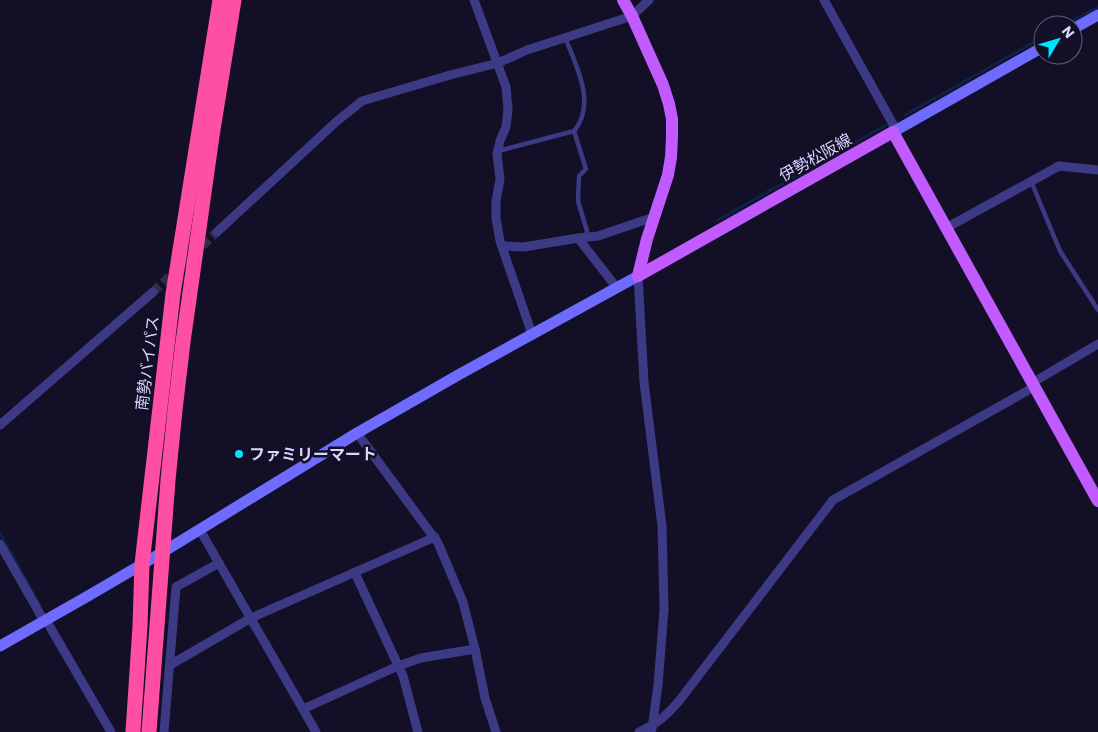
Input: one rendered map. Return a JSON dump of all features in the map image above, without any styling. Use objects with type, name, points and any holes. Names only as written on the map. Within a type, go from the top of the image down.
[{"type":"highway","name":"南勢バイパス","points":[[133,732],[142,564],[173,294],[220,0]]},
{"type":"highway","name":"南勢バイパス","points":[[149,732],[174,420],[183,342],[212,136],[234,0]]},
{"type":"main road","points":[[623,0],[663,85],[672,119],[668,175],[647,239],[638,276]]},
{"type":"main road","points":[[893,132],[1098,501]]},
{"type":"main road","name":"伊勢松阪線","points":[[638,276],[893,132]]},
{"type":"street","points":[[474,0],[506,87],[508,109],[506,127],[498,151],[500,179],[496,201],[496,218],[504,256],[532,334]]},
{"type":"street","points":[[217,232],[337,121],[362,101],[450,75],[498,64],[527,50],[632,16],[649,0]]},
{"type":"street","points":[[824,0],[894,126],[893,132]]},
{"type":"street","points":[[1083,24],[1098,15]]},
{"type":"street","points":[[893,132],[1033,52]]},
{"type":"street","points":[[946,228],[1059,166],[1098,170]]},
{"type":"street","points":[[502,246],[524,247],[598,236],[654,216]]},
{"type":"street","points":[[583,237],[617,288]]},
{"type":"street","points":[[0,646],[200,530],[357,433],[638,276],[644,382],[662,526],[664,610],[658,685],[652,729]]},
{"type":"street","points":[[0,425],[153,292]]},
{"type":"street","points":[[639,732],[652,729],[679,702],[833,500],[1033,385],[1098,344]]},
{"type":"street","points":[[357,433],[438,543],[463,602],[476,649],[485,698],[496,732]]},
{"type":"street","points":[[200,530],[316,732]]},
{"type":"street","points":[[170,665],[250,618],[435,537]]},
{"type":"street","points":[[0,544],[111,732]]},
{"type":"street","points":[[164,732],[176,587],[219,563]]},
{"type":"street","points":[[354,572],[403,676],[418,732]]},
{"type":"street","points":[[303,709],[398,666],[421,658],[476,649]]},
{"type":"lane","points":[[498,151],[574,131],[580,124],[583,115],[584,98],[579,74],[565,38]]},
{"type":"lane","points":[[574,131],[586,168],[578,176],[578,201],[587,231],[583,237]]},
{"type":"lane","points":[[1031,180],[1060,251],[1098,310]]},
{"type":"waterway","points":[[1083,15],[1098,7]]},
{"type":"waterway","points":[[905,115],[1033,43]]},
{"type":"waterway","points":[[718,220],[886,125]]},
{"type":"waterway","points":[[0,533],[40,605]]},
{"type":"tunnel","points":[[153,292],[217,232]]},
{"type":"place","name":"ファミリーマート","points":[[239,454]]}]
